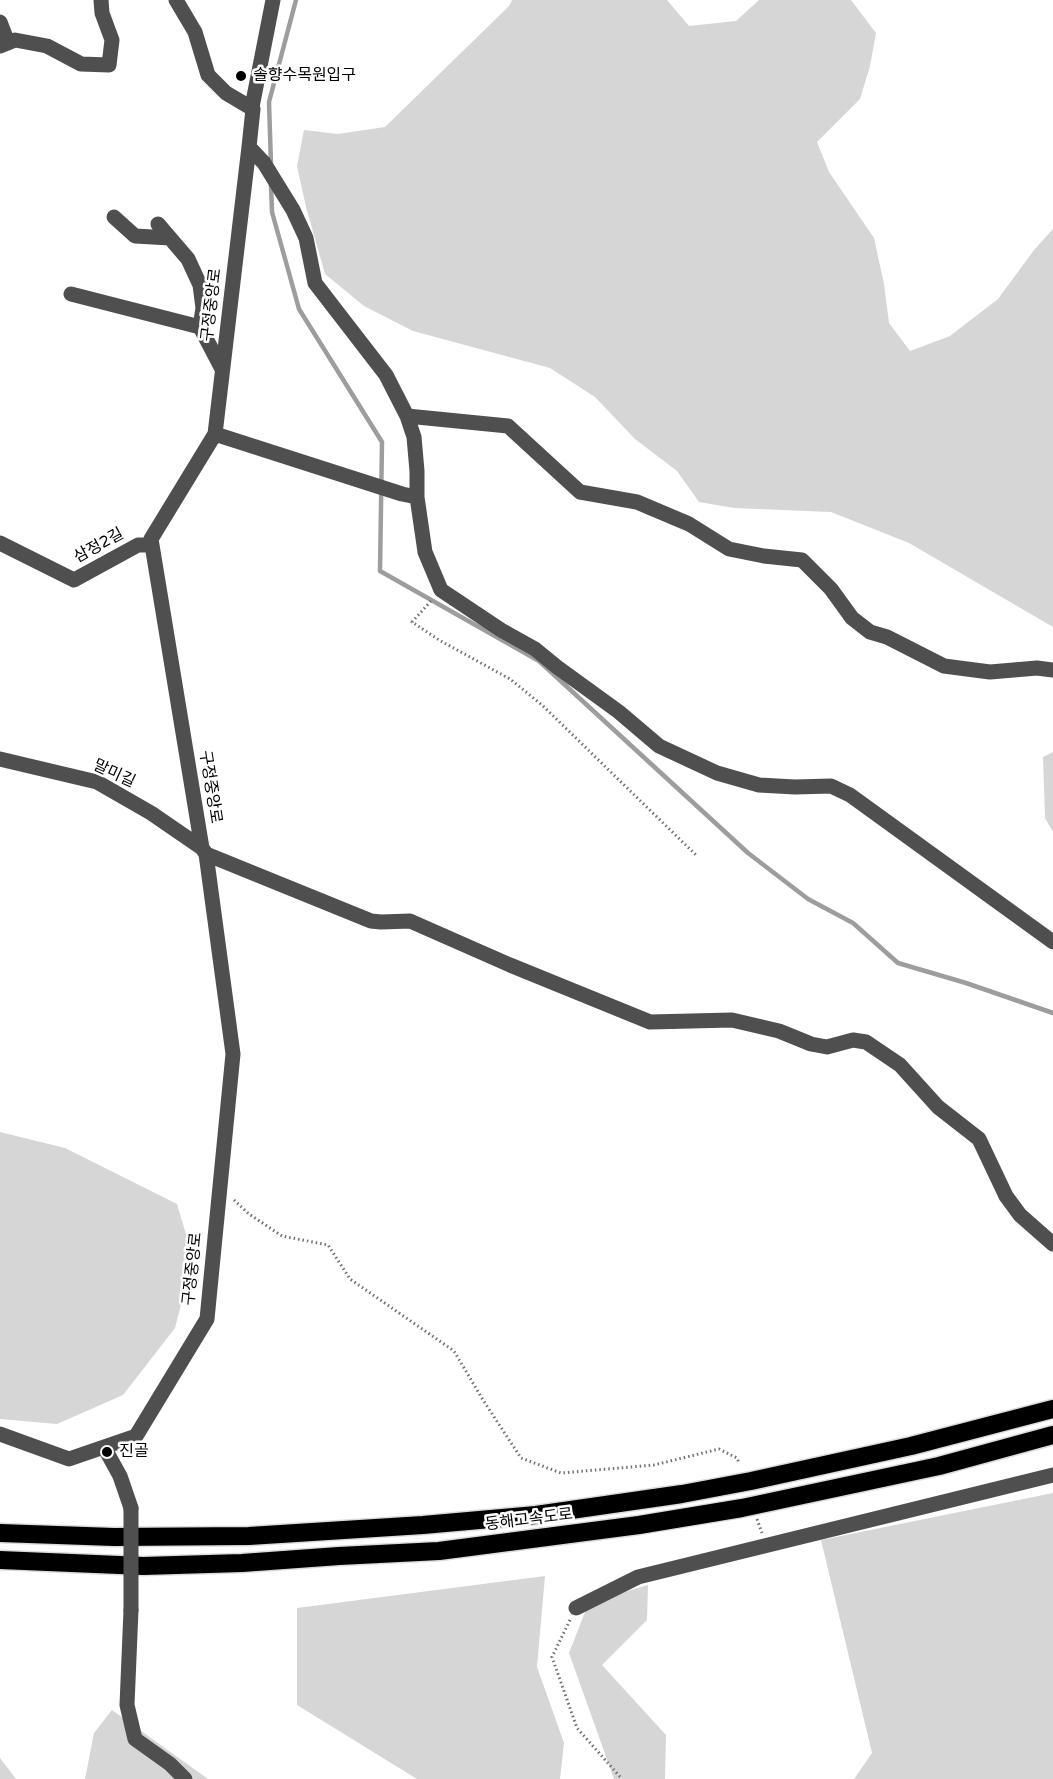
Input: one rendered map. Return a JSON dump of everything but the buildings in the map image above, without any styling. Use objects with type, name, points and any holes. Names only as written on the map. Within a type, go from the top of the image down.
[{"type":"highway","name":"동해고속도로","points":[[0,1533],[125,1537],[249,1536],[536,1515],[682,1494],[762,1479],[921,1444],[1053,1409]]},
{"type":"highway","name":"동해고속도로","points":[[0,1560],[143,1566],[242,1563],[439,1551],[639,1525],[742,1508],[939,1466],[1053,1435]]},
{"type":"street","points":[[0,22],[4,44],[15,40],[47,46],[81,64],[109,65],[112,40],[102,13],[101,0]]},
{"type":"street","points":[[176,0],[195,32],[208,75],[226,93],[253,109]]},
{"type":"street","name":"구정중앙로","points":[[0,1434],[69,1459],[136,1436],[207,1319],[232,1054],[204,851],[151,539],[215,434],[252,107],[273,0]]},
{"type":"street","points":[[249,147],[264,163],[293,210],[306,238],[315,283],[386,375],[407,416],[414,437],[417,471],[409,496],[425,552],[441,590],[501,630],[535,649],[619,712],[659,746],[717,773],[759,785],[831,786],[850,795],[1053,942]]},
{"type":"street","points":[[114,217],[135,236],[170,238]]},
{"type":"street","points":[[159,224],[188,259],[200,285],[203,309],[200,327],[222,369]]},
{"type":"street","points":[[71,294],[200,327]]},
{"type":"street","points":[[407,416],[508,426],[580,492],[637,502],[689,524],[729,549],[802,560],[831,589],[852,618],[870,632],[887,637],[944,666],[990,672],[1037,668],[1053,670]]},
{"type":"street","points":[[215,434],[409,496]]},
{"type":"street","name":"삼정2길","points":[[0,543],[74,580],[138,545],[152,545]]},
{"type":"street","name":"말미길","points":[[0,759],[97,782],[151,813],[204,851],[370,921],[410,921],[650,1022],[732,1020],[779,1031],[811,1044],[827,1047],[853,1040],[866,1042],[900,1065],[938,1107],[979,1139],[1006,1196],[1020,1215],[1053,1244]]},
{"type":"street","points":[[104,1447],[120,1476],[131,1508],[131,1610],[127,1705],[135,1739],[170,1764],[185,1779]]},
{"type":"street","points":[[576,1608],[638,1577],[1053,1475]]},
{"type":"path","points":[[436,594],[412,622],[439,640],[510,679],[542,705],[697,856]]},
{"type":"path","points":[[219,1188],[249,1214],[282,1236],[328,1245],[350,1279],[454,1351],[521,1458],[561,1473],[654,1466],[719,1449],[737,1458],[739,1463]]},
{"type":"path","points":[[576,1608],[552,1657],[577,1728],[622,1779]]},
{"type":"shaded area","points":[[512,0],[667,0],[689,26],[736,21],[759,0],[851,0],[876,33],[870,66],[860,99],[817,142],[829,172],[874,238],[884,284],[889,323],[910,351],[950,336],[998,299],[1034,250],[1053,229],[1053,627],[909,543],[831,512],[734,508],[699,502],[677,471],[635,439],[595,397],[550,368],[413,331],[364,306],[325,274],[297,166],[304,130],[338,134],[385,127],[509,6]]},
{"type":"shaded area","points":[[1053,752],[1053,832],[1045,818],[1043,757]]},
{"type":"shaded area","points":[[0,1132],[65,1148],[177,1204],[193,1258],[175,1328],[123,1395],[57,1424],[0,1419]]},
{"type":"shaded area","points":[[1053,1493],[1053,1779],[854,1779],[872,1753],[821,1540]]},
{"type":"shaded area","points":[[545,1576],[537,1667],[564,1743],[560,1779],[417,1779],[297,1705],[297,1608]]},
{"type":"shaded area","points":[[648,1585],[647,1620],[602,1665],[666,1735],[665,1779],[614,1779],[569,1653],[589,1602]]},
{"type":"shaded area","points":[[112,1710],[208,1779],[85,1779],[94,1733]]},
{"type":"shaded area","points":[[0,1758],[16,1779],[0,1779]]},
{"type":"waterway","points":[[271,165],[269,102],[296,0]]},
{"type":"waterway","points":[[271,185],[272,212],[299,309],[382,442],[380,571],[539,661],[748,853],[808,899],[853,923],[898,963],[966,983],[1053,1013]]},
{"type":"place","name":"솔향수목원입구","points":[[241,76]]},
{"type":"place","name":"진골","points":[[107,1452]]}]
